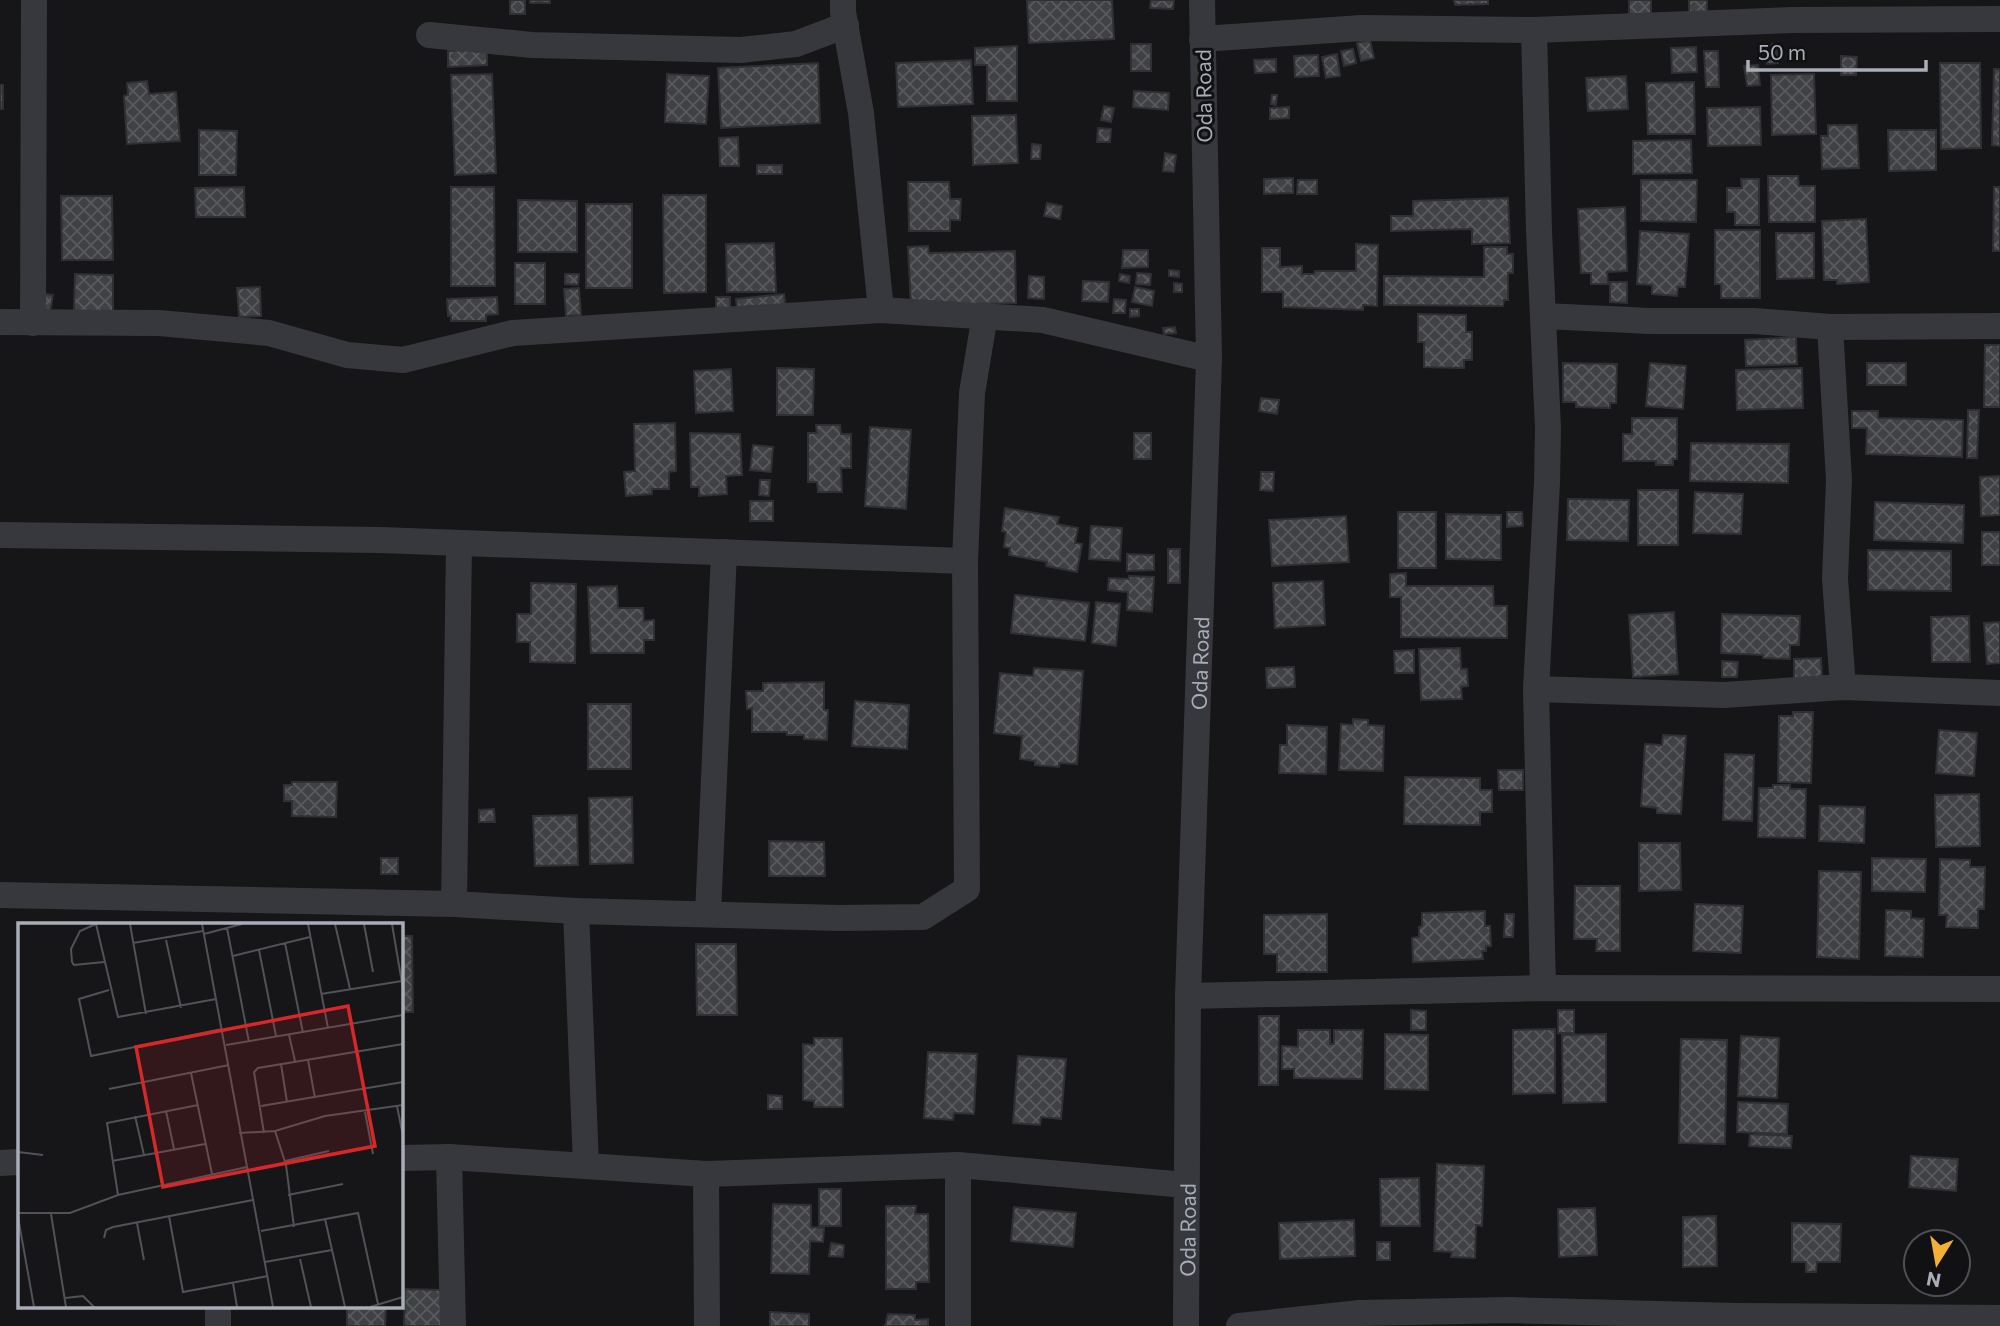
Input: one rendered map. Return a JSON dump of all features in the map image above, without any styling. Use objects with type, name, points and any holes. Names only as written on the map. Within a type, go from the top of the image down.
[{"type":"street","points":[[33,323],[34,0]]},
{"type":"street","name":"Oda Road","points":[[1186,1326],[1188,996],[1209,359],[1202,0]]},
{"type":"street","points":[[429,35],[532,45],[741,50],[796,44],[845,13],[861,113],[881,310]]},
{"type":"street","points":[[1202,39],[1362,28],[1534,30],[1793,20],[2000,19]]},
{"type":"street","points":[[1534,30],[1547,483],[1536,690],[1544,988]]},
{"type":"street","points":[[0,323],[159,323],[269,333],[347,355],[403,360],[513,333],[881,310],[1043,320],[1209,359]]},
{"type":"street","points":[[0,895],[454,904],[576,911],[839,918],[923,917],[967,889],[965,561],[972,393],[985,315]]},
{"type":"street","points":[[1543,316],[1664,322],[1754,321],[1830,327],[2000,326]]},
{"type":"street","points":[[1830,327],[1839,480],[1835,579],[1843,687]]},
{"type":"street","points":[[0,535],[459,543],[965,561]]},
{"type":"street","points":[[454,904],[459,543]]},
{"type":"street","points":[[708,914],[724,552]]},
{"type":"street","points":[[1536,690],[1724,695],[1843,687],[2000,693]]},
{"type":"street","points":[[576,911],[586,1166]]},
{"type":"street","points":[[1188,996],[1544,988],[2000,989]]},
{"type":"street","points":[[449,1157],[453,1326]]},
{"type":"street","points":[[402,1158],[449,1157],[706,1174],[958,1165],[1186,1185]]},
{"type":"street","points":[[0,1163],[18,1162]]},
{"type":"street","points":[[958,1165],[958,1326]]},
{"type":"street","points":[[706,1174],[707,1326]]},
{"type":"street","points":[[218,1308],[218,1326]]},
{"type":"street","points":[[1238,1326],[1360,1312],[1510,1310],[1736,1316],[2000,1318]]},
{"type":"building","points":[[510,0],[525,0],[525,14],[510,14]]},
{"type":"building","points":[[530,0],[550,0],[550,3],[530,3]]},
{"type":"building","points":[[1027,0],[1112,0],[1114,39],[1029,43]]},
{"type":"building","points":[[1151,0],[1174,0],[1173,9],[1150,8]]},
{"type":"building","points":[[1454,0],[1488,0],[1488,4],[1455,5]]},
{"type":"building","points":[[1629,0],[1651,0],[1651,15],[1629,15]]},
{"type":"building","points":[[1689,0],[1707,0],[1707,12],[1689,12]]},
{"type":"building","points":[[1370,40],[1374,58],[1361,61],[1357,43]]},
{"type":"building","points":[[1131,44],[1151,44],[1151,71],[1131,71]]},
{"type":"building","points":[[1766,44],[1776,44],[1778,63],[1767,64]]},
{"type":"building","points":[[1017,46],[1017,101],[987,101],[987,65],[975,65],[975,48]]},
{"type":"building","points":[[1696,47],[1697,72],[1672,73],[1671,48]]},
{"type":"building","points":[[487,49],[487,65],[448,67],[448,51]]},
{"type":"building","points":[[1353,49],[1356,63],[1344,66],[1341,51]]},
{"type":"building","points":[[1704,51],[1718,51],[1719,87],[1706,87]]},
{"type":"building","points":[[1337,54],[1340,76],[1326,78],[1322,57]]},
{"type":"building","points":[[1318,55],[1319,76],[1295,77],[1294,56]]},
{"type":"building","points":[[1841,56],[1857,57],[1856,75],[1841,75]]},
{"type":"building","points":[[1276,59],[1276,72],[1255,73],[1254,60]]},
{"type":"building","points":[[971,60],[973,104],[898,107],[896,63]]},
{"type":"building","points":[[818,63],[820,123],[721,128],[718,68]]},
{"type":"building","points":[[1940,63],[1980,63],[1981,148],[1941,149]]},
{"type":"building","points":[[1758,65],[1760,85],[1747,86],[1744,66]]},
{"type":"building","points":[[1994,69],[2000,69],[2000,146],[1992,145]]},
{"type":"building","points":[[492,74],[496,173],[455,175],[451,75]]},
{"type":"building","points":[[667,74],[709,76],[706,124],[665,122]]},
{"type":"building","points":[[1814,74],[1816,134],[1772,135],[1771,75]]},
{"type":"building","points":[[1626,76],[1628,109],[1588,111],[1586,78]]},
{"type":"building","points":[[147,81],[149,94],[176,92],[180,141],[127,144],[124,96],[128,95],[127,83]]},
{"type":"building","points":[[1694,82],[1695,134],[1648,134],[1646,83]]},
{"type":"building","points":[[0,85],[3,85],[3,109],[0,109]]},
{"type":"building","points":[[1134,91],[1169,93],[1168,110],[1133,107]]},
{"type":"building","points":[[1272,95],[1277,95],[1276,105],[1271,104]]},
{"type":"building","points":[[1104,106],[1114,108],[1111,122],[1101,120]]},
{"type":"building","points":[[1289,107],[1289,118],[1270,119],[1270,108]]},
{"type":"building","points":[[1760,107],[1761,145],[1708,146],[1707,108]]},
{"type":"building","points":[[1016,115],[1018,163],[973,165],[972,116]]},
{"type":"building","points":[[1828,125],[1857,125],[1859,168],[1822,169],[1821,136],[1828,136]]},
{"type":"building","points":[[1098,128],[1111,129],[1110,142],[1097,142]]},
{"type":"building","points":[[199,130],[237,131],[236,175],[199,175]]},
{"type":"building","points":[[1888,130],[1936,130],[1936,170],[1889,171]]},
{"type":"building","points":[[738,137],[739,166],[720,166],[719,138]]},
{"type":"building","points":[[1691,140],[1692,173],[1633,174],[1633,141]]},
{"type":"building","points":[[1032,144],[1041,145],[1040,159],[1031,159]]},
{"type":"building","points":[[1165,153],[1176,155],[1174,172],[1163,171]]},
{"type":"building","points":[[757,165],[782,165],[782,174],[757,174]]},
{"type":"building","points":[[1768,176],[1798,176],[1799,186],[1815,186],[1815,222],[1769,222]]},
{"type":"building","points":[[1293,178],[1293,193],[1264,194],[1264,179]]},
{"type":"building","points":[[1741,179],[1759,179],[1759,225],[1735,225],[1735,212],[1727,212],[1727,188],[1742,188]]},
{"type":"building","points":[[1298,180],[1317,180],[1317,194],[1297,194]]},
{"type":"building","points":[[1641,180],[1697,180],[1696,222],[1641,221]]},
{"type":"building","points":[[908,182],[949,182],[950,199],[961,199],[960,220],[950,220],[950,231],[909,231]]},
{"type":"building","points":[[244,187],[245,217],[196,217],[195,188]]},
{"type":"building","points":[[451,187],[494,187],[495,286],[451,286]]},
{"type":"building","points":[[1994,187],[2000,187],[2000,251],[1993,251]]},
{"type":"building","points":[[663,195],[706,195],[706,292],[664,293]]},
{"type":"building","points":[[61,196],[112,196],[113,260],[62,260]]},
{"type":"building","points":[[1508,198],[1510,243],[1472,244],[1472,229],[1391,231],[1391,216],[1413,216],[1413,201]]},
{"type":"building","points":[[518,200],[577,201],[577,252],[518,252]]},
{"type":"building","points":[[1047,203],[1062,206],[1060,219],[1044,216]]},
{"type":"building","points":[[586,204],[632,204],[632,288],[586,288]]},
{"type":"building","points":[[1625,207],[1627,271],[1607,272],[1608,284],[1591,284],[1591,273],[1581,273],[1578,209]]},
{"type":"building","points":[[1866,219],[1869,282],[1837,284],[1837,280],[1824,280],[1822,221]]},
{"type":"building","points":[[1715,230],[1760,230],[1760,298],[1721,298],[1721,284],[1715,284]]},
{"type":"building","points":[[1640,231],[1689,234],[1685,287],[1678,287],[1677,296],[1652,294],[1652,285],[1637,284]]},
{"type":"building","points":[[1776,233],[1814,233],[1814,278],[1777,279]]},
{"type":"building","points":[[774,243],[776,292],[727,292],[726,244]]},
{"type":"building","points":[[1356,244],[1378,245],[1377,306],[1363,305],[1363,310],[1283,307],[1283,292],[1262,292],[1262,248],[1280,248],[1280,267],[1302,266],[1302,274],[1314,274],[1315,271],[1356,271]]},
{"type":"building","points":[[928,246],[929,253],[1015,251],[1016,303],[911,306],[908,247]]},
{"type":"building","points":[[1484,247],[1507,247],[1507,254],[1513,254],[1513,273],[1508,273],[1508,300],[1504,300],[1503,306],[1384,305],[1384,276],[1484,277]]},
{"type":"building","points":[[1123,250],[1148,250],[1148,267],[1122,268]]},
{"type":"building","points":[[515,263],[545,263],[545,304],[515,304]]},
{"type":"building","points":[[1169,270],[1179,271],[1179,277],[1169,276]]},
{"type":"building","points":[[1137,273],[1151,274],[1150,285],[1136,284]]},
{"type":"building","points":[[75,274],[113,275],[113,311],[74,311]]},
{"type":"building","points":[[565,274],[579,274],[578,285],[565,284]]},
{"type":"building","points":[[1120,274],[1130,276],[1129,283],[1119,281]]},
{"type":"building","points":[[1029,276],[1044,277],[1044,299],[1028,298]]},
{"type":"building","points":[[1083,281],[1109,282],[1108,302],[1082,301]]},
{"type":"building","points":[[1610,282],[1627,282],[1627,303],[1610,302]]},
{"type":"building","points":[[1174,283],[1182,284],[1182,292],[1174,292]]},
{"type":"building","points":[[260,287],[261,316],[239,317],[237,288]]},
{"type":"building","points":[[1135,287],[1154,291],[1152,306],[1132,302]]},
{"type":"building","points":[[579,288],[581,315],[566,316],[564,289]]},
{"type":"building","points":[[44,294],[53,295],[50,313],[42,312]]},
{"type":"building","points":[[784,294],[786,312],[738,317],[736,299]]},
{"type":"building","points":[[497,297],[498,314],[486,315],[486,321],[451,321],[451,316],[448,316],[447,299]]},
{"type":"building","points":[[716,297],[730,297],[730,314],[716,314]]},
{"type":"building","points":[[1114,299],[1126,300],[1125,313],[1113,313]]},
{"type":"building","points":[[1130,309],[1139,309],[1139,316],[1130,317]]},
{"type":"building","points":[[1418,314],[1466,315],[1466,332],[1472,332],[1472,360],[1464,360],[1464,368],[1424,367],[1424,342],[1418,342]]},
{"type":"building","points":[[1175,327],[1176,333],[1164,334],[1163,328]]},
{"type":"building","points":[[1796,337],[1797,364],[1746,366],[1745,340]]},
{"type":"building","points":[[1985,345],[2000,345],[2000,407],[1984,407]]},
{"type":"building","points":[[1563,363],[1617,364],[1616,403],[1610,403],[1610,408],[1576,407],[1576,402],[1563,402]]},
{"type":"building","points":[[1650,363],[1686,366],[1683,409],[1646,406]]},
{"type":"building","points":[[1867,363],[1906,363],[1906,385],[1867,385]]},
{"type":"building","points":[[777,368],[814,369],[813,415],[777,415]]},
{"type":"building","points":[[1802,368],[1803,408],[1737,410],[1736,370]]},
{"type":"building","points":[[731,369],[733,411],[696,413],[694,371]]},
{"type":"building","points":[[1261,398],[1279,400],[1277,414],[1259,411]]},
{"type":"building","points":[[1968,410],[1979,410],[1977,458],[1967,458]]},
{"type":"building","points":[[1852,411],[1878,411],[1878,418],[1963,420],[1962,457],[1866,454],[1867,428],[1852,428]]},
{"type":"building","points":[[1632,418],[1677,418],[1677,459],[1673,459],[1673,465],[1656,465],[1656,461],[1623,461],[1623,434],[1632,434]]},
{"type":"building","points":[[675,423],[676,471],[669,472],[669,489],[652,489],[652,494],[626,496],[624,472],[635,471],[634,424]]},
{"type":"building","points":[[816,425],[840,425],[841,434],[851,434],[851,468],[841,468],[842,492],[818,492],[817,482],[808,482],[808,433],[817,433]]},
{"type":"building","points":[[870,427],[911,430],[906,509],[865,506]]},
{"type":"building","points":[[690,433],[740,434],[742,475],[726,476],[727,494],[699,496],[699,487],[691,487]]},
{"type":"building","points":[[1134,433],[1151,433],[1151,459],[1134,459]]},
{"type":"building","points":[[1691,443],[1789,444],[1788,483],[1690,481]]},
{"type":"building","points":[[753,445],[773,447],[771,472],[750,470]]},
{"type":"building","points":[[1261,472],[1274,472],[1273,491],[1260,490]]},
{"type":"building","points":[[2000,476],[2000,515],[1981,516],[1980,477]]},
{"type":"building","points":[[760,480],[770,480],[769,496],[759,495]]},
{"type":"building","points":[[1638,490],[1678,490],[1678,545],[1638,545]]},
{"type":"building","points":[[1695,492],[1743,494],[1741,534],[1693,533]]},
{"type":"building","points":[[1568,499],[1629,500],[1628,541],[1567,540]]},
{"type":"building","points":[[750,501],[773,501],[773,521],[750,521]]},
{"type":"building","points":[[1875,502],[1964,505],[1963,543],[1874,540]]},
{"type":"building","points":[[1005,508],[1059,517],[1057,524],[1078,528],[1075,543],[1082,544],[1077,572],[1046,566],[1047,562],[1009,555],[1010,548],[1004,547],[1006,532],[1002,531]]},
{"type":"building","points":[[1398,512],[1436,512],[1436,568],[1398,568]]},
{"type":"building","points":[[1507,512],[1522,512],[1523,526],[1507,527]]},
{"type":"building","points":[[1446,514],[1501,515],[1501,560],[1446,559]]},
{"type":"building","points":[[1346,516],[1349,562],[1272,566],[1269,520]]},
{"type":"building","points":[[1091,526],[1122,528],[1120,561],[1089,559]]},
{"type":"building","points":[[1982,532],[2000,532],[2000,565],[1982,565]]},
{"type":"building","points":[[1168,549],[1180,549],[1180,583],[1168,583]]},
{"type":"building","points":[[1868,550],[1951,551],[1951,591],[1868,590]]},
{"type":"building","points":[[1127,554],[1154,555],[1154,570],[1127,571]]},
{"type":"building","points":[[1406,573],[1406,586],[1493,586],[1494,606],[1507,606],[1507,638],[1401,637],[1401,597],[1390,597],[1390,574]]},
{"type":"building","points":[[1129,576],[1154,577],[1152,612],[1127,610],[1128,592],[1108,590],[1109,578],[1129,579]]},
{"type":"building","points":[[1323,581],[1325,625],[1275,628],[1273,583]]},
{"type":"building","points":[[531,583],[576,584],[575,663],[530,662],[530,642],[517,642],[517,614],[531,614]]},
{"type":"building","points":[[617,586],[618,608],[643,608],[644,621],[654,620],[654,640],[644,640],[644,653],[591,653],[588,587]]},
{"type":"building","points":[[1015,595],[1089,603],[1085,641],[1011,633]]},
{"type":"building","points":[[1096,602],[1120,604],[1116,646],[1092,643]]},
{"type":"building","points":[[1674,612],[1678,674],[1633,677],[1629,615]]},
{"type":"building","points":[[1722,614],[1800,616],[1799,645],[1790,645],[1790,659],[1721,653]]},
{"type":"building","points":[[1969,616],[1970,662],[1932,662],[1931,617]]},
{"type":"building","points":[[2000,622],[2000,663],[1987,664],[1984,623]]},
{"type":"building","points":[[1460,648],[1461,669],[1467,669],[1468,686],[1461,687],[1462,699],[1421,700],[1419,649]]},
{"type":"building","points":[[1414,650],[1414,673],[1395,673],[1394,651]]},
{"type":"building","points":[[1821,658],[1822,677],[1794,678],[1794,659]]},
{"type":"building","points":[[1722,661],[1738,662],[1737,677],[1722,677]]},
{"type":"building","points":[[1294,667],[1295,687],[1267,688],[1266,668]]},
{"type":"building","points":[[1034,668],[1083,671],[1077,764],[1059,763],[1059,767],[1035,765],[1035,761],[1020,759],[1022,736],[994,733],[1000,673],[1033,676]]},
{"type":"building","points":[[824,682],[824,710],[828,710],[827,740],[804,739],[804,735],[787,735],[787,732],[752,732],[752,708],[747,709],[746,691],[763,691],[763,683]]},
{"type":"building","points":[[855,701],[909,705],[907,749],[852,746]]},
{"type":"building","points":[[588,704],[631,704],[631,769],[588,769]]},
{"type":"building","points":[[1793,712],[1813,712],[1811,783],[1778,782],[1779,716],[1793,716]]},
{"type":"building","points":[[1353,719],[1368,720],[1368,725],[1384,726],[1383,771],[1339,770],[1341,724],[1353,725]]},
{"type":"building","points":[[1287,725],[1327,727],[1326,774],[1279,773],[1280,745],[1287,745]]},
{"type":"building","points":[[1939,730],[1977,733],[1974,776],[1936,773]]},
{"type":"building","points":[[1663,735],[1686,736],[1681,814],[1657,813],[1657,808],[1641,806],[1645,744],[1662,745]]},
{"type":"building","points":[[1725,754],[1754,755],[1752,821],[1723,820]]},
{"type":"building","points":[[1498,770],[1523,770],[1523,790],[1499,790]]},
{"type":"building","points":[[1405,777],[1480,778],[1480,790],[1492,790],[1492,812],[1480,812],[1480,825],[1404,824]]},
{"type":"building","points":[[292,782],[337,782],[336,817],[292,816],[292,801],[284,801],[284,785],[292,785]]},
{"type":"building","points":[[1773,785],[1806,789],[1805,838],[1758,837],[1759,788],[1773,788]]},
{"type":"building","points":[[1979,794],[1980,846],[1936,847],[1935,795]]},
{"type":"building","points":[[632,797],[633,863],[590,864],[589,798]]},
{"type":"building","points":[[1820,806],[1865,807],[1864,843],[1819,841]]},
{"type":"building","points":[[494,809],[495,822],[479,822],[479,810]]},
{"type":"building","points":[[577,815],[578,865],[535,866],[533,816]]},
{"type":"building","points":[[769,841],[824,842],[825,876],[769,876]]},
{"type":"building","points":[[1639,843],[1680,843],[1681,890],[1639,891]]},
{"type":"building","points":[[381,858],[398,858],[398,874],[381,874]]},
{"type":"building","points":[[1872,858],[1926,859],[1925,892],[1872,891]]},
{"type":"building","points":[[1940,859],[1970,860],[1970,867],[1985,867],[1984,909],[1978,909],[1978,928],[1946,927],[1947,915],[1939,915]]},
{"type":"building","points":[[1819,871],[1861,872],[1859,959],[1817,957]]},
{"type":"building","points":[[1575,886],[1620,886],[1620,951],[1596,951],[1597,939],[1574,939]]},
{"type":"building","points":[[1695,904],[1743,906],[1741,953],[1693,951]]},
{"type":"building","points":[[1886,910],[1911,911],[1911,918],[1924,919],[1923,957],[1885,956]]},
{"type":"building","points":[[1485,911],[1485,926],[1490,926],[1491,946],[1486,946],[1486,951],[1482,951],[1483,959],[1413,962],[1412,938],[1419,937],[1422,913]]},
{"type":"building","points":[[1327,914],[1327,972],[1277,972],[1277,954],[1264,954],[1264,915]]},
{"type":"building","points":[[1505,914],[1514,914],[1513,937],[1504,937]]},
{"type":"building","points":[[402,936],[412,936],[413,1012],[402,1012]]},
{"type":"building","points":[[696,944],[736,944],[737,1015],[697,1015]]},
{"type":"building","points":[[1411,1010],[1426,1011],[1426,1030],[1411,1030]]},
{"type":"building","points":[[1558,1010],[1574,1010],[1574,1033],[1558,1033]]},
{"type":"building","points":[[1259,1016],[1279,1016],[1278,1085],[1259,1085]]},
{"type":"building","points":[[1555,1029],[1555,1093],[1513,1094],[1513,1030]]},
{"type":"building","points":[[1298,1030],[1330,1030],[1330,1044],[1334,1044],[1334,1030],[1363,1030],[1362,1079],[1294,1078],[1294,1069],[1282,1069],[1282,1046],[1298,1047]]},
{"type":"building","points":[[1385,1034],[1428,1035],[1428,1090],[1385,1089]]},
{"type":"building","points":[[1606,1034],[1606,1102],[1563,1103],[1562,1035]]},
{"type":"building","points":[[1741,1036],[1779,1038],[1777,1098],[1738,1096]]},
{"type":"building","points":[[814,1038],[842,1038],[843,1107],[814,1107],[814,1101],[803,1100],[803,1044],[814,1045]]},
{"type":"building","points":[[1681,1039],[1727,1040],[1725,1144],[1679,1143]]},
{"type":"building","points":[[928,1052],[977,1054],[974,1114],[954,1113],[953,1120],[924,1118]]},
{"type":"building","points":[[1018,1056],[1066,1059],[1061,1119],[1041,1117],[1040,1125],[1013,1123]]},
{"type":"building","points":[[768,1095],[782,1096],[782,1109],[768,1109]]},
{"type":"building","points":[[1738,1102],[1788,1104],[1787,1134],[1737,1132]]},
{"type":"building","points":[[1750,1134],[1792,1136],[1791,1148],[1749,1146]]},
{"type":"building","points":[[1911,1156],[1958,1159],[1956,1191],[1909,1187]]},
{"type":"building","points":[[1437,1164],[1484,1166],[1482,1226],[1476,1225],[1475,1258],[1451,1257],[1452,1252],[1434,1251]]},
{"type":"building","points":[[1419,1178],[1420,1226],[1381,1226],[1380,1179]]},
{"type":"building","points":[[819,1189],[841,1189],[841,1226],[819,1226]]},
{"type":"building","points":[[773,1204],[811,1205],[811,1227],[824,1228],[823,1242],[810,1241],[809,1274],[771,1273]]},
{"type":"building","points":[[886,1206],[916,1206],[915,1214],[928,1214],[929,1282],[916,1282],[916,1289],[886,1289]]},
{"type":"building","points":[[1014,1207],[1076,1213],[1073,1247],[1011,1241]]},
{"type":"building","points":[[1595,1208],[1597,1255],[1559,1257],[1558,1209]]},
{"type":"building","points":[[1716,1216],[1717,1266],[1683,1267],[1683,1217]]},
{"type":"building","points":[[1354,1220],[1355,1256],[1280,1259],[1279,1223]]},
{"type":"building","points":[[1792,1223],[1841,1224],[1840,1262],[1817,1262],[1816,1272],[1806,1272],[1806,1262],[1792,1262]]},
{"type":"building","points":[[1377,1242],[1390,1242],[1390,1260],[1377,1260]]},
{"type":"building","points":[[831,1243],[844,1245],[843,1257],[829,1256]]},
{"type":"building","points":[[405,1289],[442,1290],[441,1326],[404,1326]]},
{"type":"building","points":[[347,1308],[386,1308],[385,1326],[347,1326]]},
{"type":"building","points":[[770,1312],[809,1314],[809,1326],[770,1326]]},
{"type":"building","points":[[888,1314],[915,1315],[915,1320],[928,1319],[928,1326],[885,1326]]}]
